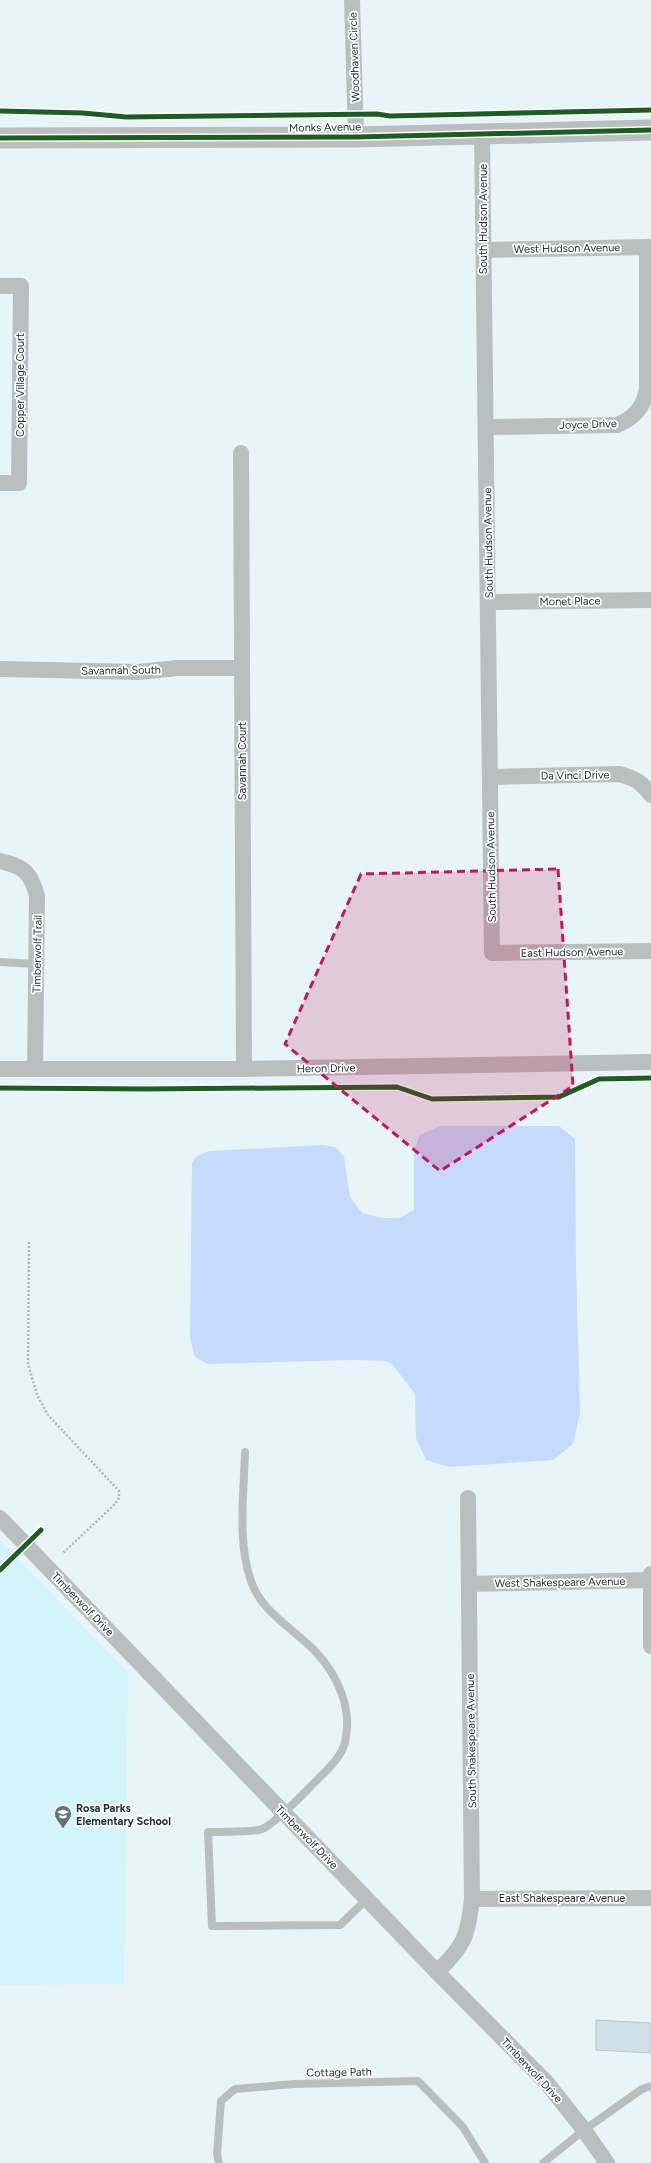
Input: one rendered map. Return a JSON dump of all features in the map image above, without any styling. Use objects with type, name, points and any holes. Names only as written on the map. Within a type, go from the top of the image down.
[{"type":"street","name":"Woodhaven Circle","points":[[352,0],[356,137]]},
{"type":"street","name":"Monks Avenue","points":[[0,138],[356,137],[651,130]]},
{"type":"street","name":"South Hudson Avenue","points":[[482,133],[489,602],[492,953]]},
{"type":"street","name":"West Hudson Avenue","points":[[483,250],[649,247]]},
{"type":"street","name":"Joyce Drive","points":[[486,427],[617,425],[628,420],[637,412],[644,402],[647,390],[649,247]]},
{"type":"street","name":"Copper Village Court","points":[[0,286],[21,286],[19,483],[0,483]]},
{"type":"street","name":"Savannah Court","points":[[241,453],[244,1069]]},
{"type":"street","name":"Monet Place","points":[[489,602],[651,600]]},
{"type":"street","name":"Savannah South","points":[[0,669],[138,672],[178,668],[241,668]]},
{"type":"street","name":"Da Vinci Drive","points":[[490,777],[619,774],[633,777],[644,785],[651,795]]},
{"type":"street","name":"Timberwolf Trail","points":[[0,861],[24,869],[33,880],[37,896],[35,1069]]},
{"type":"street","name":"East Hudson Avenue","points":[[492,953],[651,951]]},
{"type":"street","name":"Heron Drive","points":[[0,1068],[244,1069],[651,1062]]},
{"type":"street","name":"South Shakespeare Avenue","points":[[437,1972],[458,1952],[470,1922],[472,1899],[468,1498]]},
{"type":"street","name":"Timberwolf Drive","points":[[0,1518],[437,1972],[547,2083],[584,2130],[607,2163]]},
{"type":"street","name":"West Shakespeare Avenue","points":[[469,1584],[651,1578]]},
{"type":"street","points":[[651,1578],[651,1646]]},
{"type":"street","name":"East Shakespeare Avenue","points":[[472,1899],[651,1898]]},
{"type":"lane","points":[[0,962],[36,964]]},
{"type":"lane","points":[[245,1452],[243,1551],[251,1581],[259,1600],[316,1652],[335,1678],[347,1707],[345,1743],[334,1763],[284,1812],[262,1829],[208,1832],[212,1926],[340,1925],[367,1899]]},
{"type":"lane","name":"Cottage Path","points":[[218,2163],[217,2154],[221,2102],[236,2089],[294,2084],[418,2081],[463,2127],[485,2163]]},
{"type":"lane","points":[[543,2163],[584,2130],[642,2089],[651,2086]]},
{"type":"path","points":[[29,1242],[28,1364],[37,1396],[48,1415],[119,1491],[119,1498],[115,1504],[63,1553]]},
{"type":"highlighted area","points":[[558,869],[573,1086],[440,1171],[285,1044],[361,874]]},
{"type":"shaded area","points":[[440,1126],[559,1126],[575,1139],[576,1270],[580,1413],[573,1444],[553,1460],[449,1467],[426,1460],[416,1438],[415,1394],[392,1364],[385,1361],[353,1360],[207,1364],[195,1357],[190,1339],[192,1163],[197,1156],[209,1151],[323,1145],[335,1147],[344,1156],[350,1197],[362,1213],[382,1218],[399,1218],[414,1210],[414,1150],[420,1135]]},
{"type":"shaded area","name":"Rosa Parks Elementary School","points":[[0,1540],[128,1673],[124,1984],[0,1985]]},
{"type":"building","points":[[596,2020],[651,2023],[651,2053],[596,2050]]},
{"type":"cycle path","points":[[0,111],[83,113],[126,117],[377,114],[390,116],[651,110]]},
{"type":"cycle path","points":[[0,138],[356,137],[651,130]]},
{"type":"cycle path","points":[[0,1088],[146,1089],[397,1087],[432,1099],[559,1097],[599,1079],[651,1078]]},
{"type":"cycle path","points":[[0,1570],[41,1530]]},
{"type":"place","name":"Rosa Parks Elementary School","points":[[63,1829]]}]
